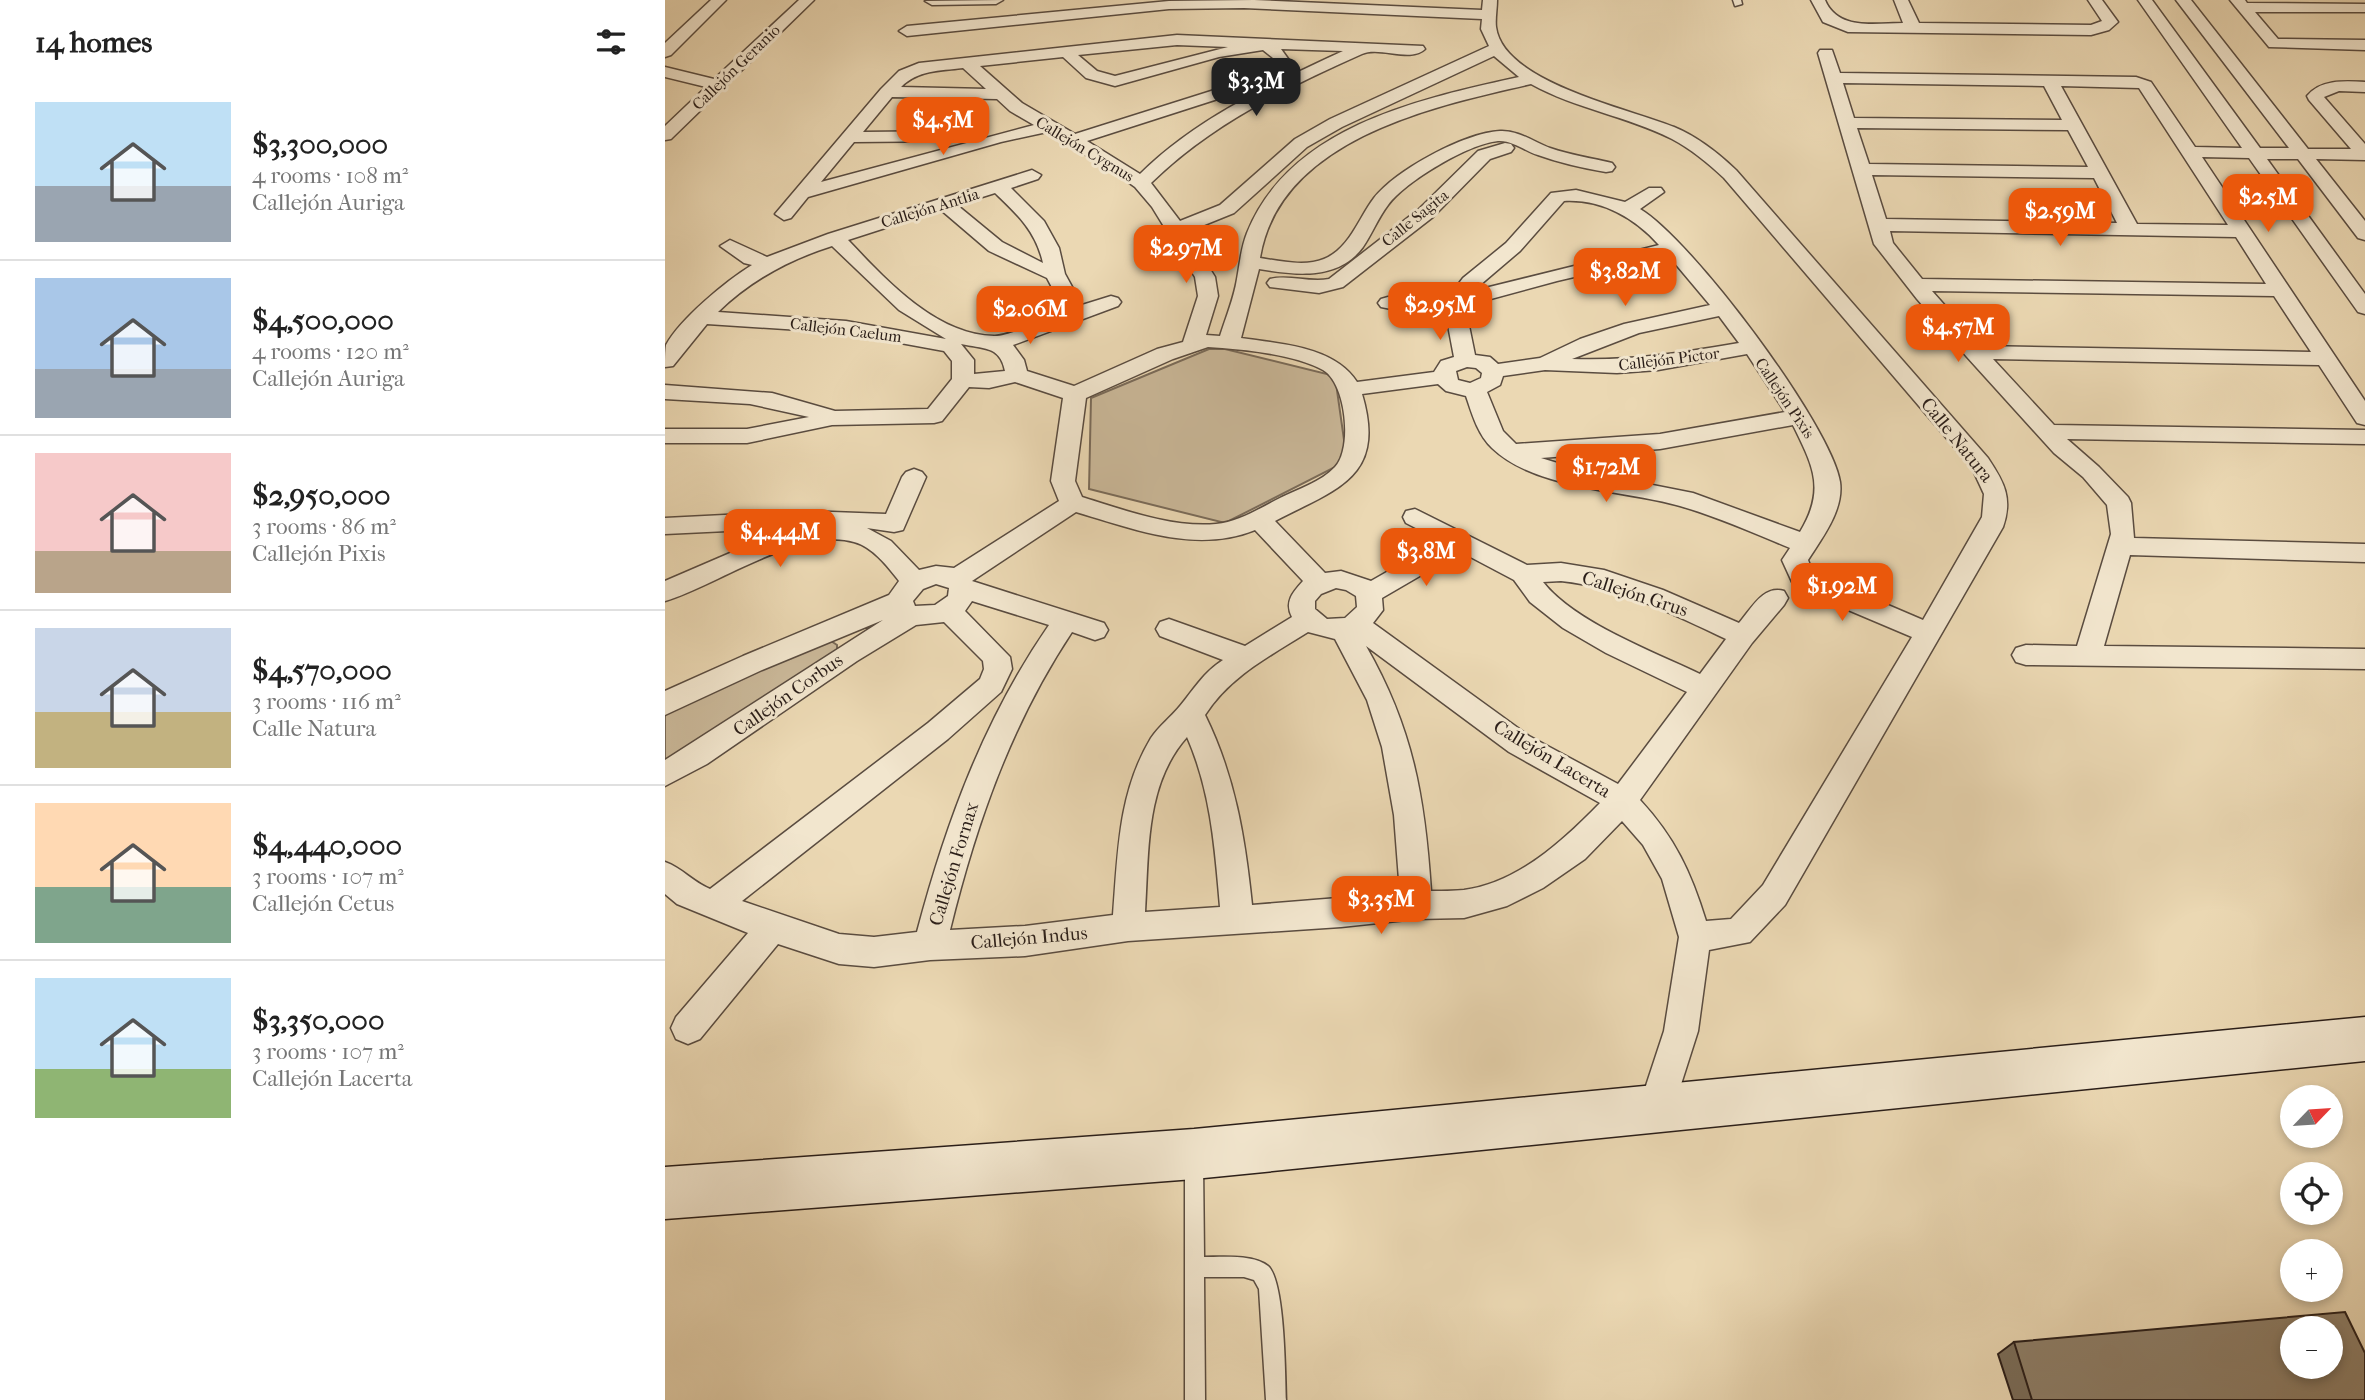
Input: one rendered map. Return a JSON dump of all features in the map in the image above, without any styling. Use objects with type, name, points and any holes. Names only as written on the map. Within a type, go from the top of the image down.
[{"type":"main road","points":[[665,1193],[1194,1154],[2365,1039]]},
{"type":"street","points":[[665,52],[719,0]]},
{"type":"street","name":"Callejón Geranio","points":[[665,135],[807,0]]},
{"type":"street","points":[[932,1],[996,0]]},
{"type":"street","points":[[1818,0],[1824,16],[1835,24],[1848,27],[2091,30],[2110,22],[2095,0]]},
{"type":"street","points":[[1901,0],[1913,28]]},
{"type":"street","points":[[2145,0],[2365,307]]},
{"type":"street","points":[[2183,0],[2365,234]]},
{"type":"street","points":[[945,29],[964,1]]},
{"type":"street","points":[[2240,4],[2358,5]]},
{"type":"street","points":[[2240,4],[2274,44],[2365,44]]},
{"type":"street","points":[[907,32],[1169,5],[1489,8],[1498,48],[1336,123],[1301,144],[1227,209],[1176,229]]},
{"type":"street","points":[[784,214],[887,92],[912,70],[1177,40],[1417,49]]},
{"type":"street","points":[[1067,52],[1094,77],[1116,82],[1217,53],[1264,43]]},
{"type":"street","points":[[1074,140],[1251,85],[1281,72],[1286,67],[1285,62],[1264,43]]},
{"type":"street","points":[[1141,183],[1147,164],[1205,127],[1252,99],[1365,47]]},
{"type":"street","name":"Calle Natura","points":[[1498,48],[1532,79],[1595,107],[1667,130],[1709,155],[1730,174],[1980,463],[1997,488],[1998,509],[1991,527],[1774,895],[1739,932],[1695,937]]},
{"type":"street","points":[[1826,53],[1884,244],[1975,352],[2048,432],[2119,503],[2123,534],[2088,655]]},
{"type":"street","name":"Callejón Cygnus","points":[[967,63],[1016,107],[1141,183],[1160,204],[1201,269],[1208,296],[1193,343]]},
{"type":"street","points":[[665,72],[717,85]]},
{"type":"street","points":[[1834,78],[2141,83],[2365,418]]},
{"type":"street","points":[[1229,342],[1257,232],[1270,206],[1321,153],[1395,114],[1445,99],[1532,79]]},
{"type":"street","points":[[2050,81],[2130,229]]},
{"type":"street","points":[[2362,151],[2315,96],[2318,92],[2336,86],[2365,87]]},
{"type":"street","points":[[887,92],[1002,94]]},
{"type":"street","name":"Callejón Cygnus","points":[[848,136],[922,138],[966,135],[982,131],[1016,107]]},
{"type":"street","points":[[1129,122],[1154,140],[1177,147]]},
{"type":"street","points":[[1847,123],[2074,125]]},
{"type":"street","points":[[801,193],[985,141],[1051,126]]},
{"type":"street","name":"Callejón Cygnus","points":[[1093,134],[1118,146]]},
{"type":"street","points":[[1362,251],[1381,200],[1396,186],[1424,167],[1499,136],[1514,138],[1539,150],[1605,167]]},
{"type":"street","points":[[2185,147],[2362,151]]},
{"type":"street","points":[[1463,150],[1483,155],[1502,149],[1539,150]]},
{"type":"street","name":"Calle Sagita","points":[[1248,271],[1327,286],[1345,278],[1362,251],[1426,213],[1483,155]]},
{"type":"street","points":[[1861,169],[2099,173]]},
{"type":"street","points":[[998,186],[1032,175]]},
{"type":"street","name":"Callejón Antlia","points":[[835,238],[998,186],[1035,221],[1049,248],[1055,274],[1077,314]]},
{"type":"street","points":[[1627,209],[1655,192]]},
{"type":"street","name":"Callejón Pixis","points":[[1455,309],[1470,282],[1513,247],[1558,197],[1581,196],[1627,209],[1650,225],[1673,248],[1723,309],[1800,416],[1819,450],[1828,483],[1822,514],[1791,570]]},
{"type":"street","points":[[946,204],[972,230],[1006,255],[1055,274]]},
{"type":"street","points":[[1878,225],[2242,232]]},
{"type":"street","points":[[668,358],[730,288],[767,263],[835,238]]},
{"type":"street","name":"Callejón Caelum","points":[[835,238],[893,296],[956,342]]},
{"type":"street","points":[[730,246],[751,259],[767,263]]},
{"type":"street","points":[[1388,303],[1455,309],[1552,276],[1673,248]]},
{"type":"street","points":[[1916,285],[2281,290]]},
{"type":"street","points":[[998,343],[1111,302]]},
{"type":"street","points":[[1455,309],[1465,360]]},
{"type":"street","name":"Callejón Pictor","points":[[1545,364],[1586,343],[1639,325],[1723,309]]},
{"type":"street","name":"Callejón Caelum","points":[[702,317],[846,327],[956,342],[998,343]]},
{"type":"street","points":[[924,442],[935,416],[963,380],[963,360],[956,342]]},
{"type":"street","points":[[963,380],[989,381],[1016,376],[1075,394],[1193,343],[1229,342],[1332,366],[1344,374],[1352,389],[1356,436],[1350,464],[1339,477],[1259,519],[1230,530],[1200,533],[1073,503],[1063,481],[1075,394]]},
{"type":"street","points":[[998,343],[1007,349],[1012,358],[1016,376]]},
{"type":"street","name":"Callejón Pictor","points":[[1493,371],[1545,364],[1617,367],[1658,364],[1751,348]]},
{"type":"street","points":[[1975,352],[2326,359]]},
{"type":"street","points":[[1465,360],[1482,362],[1493,371],[1492,380],[1475,389],[1455,388],[1444,377],[1449,366],[1465,360]]},
{"type":"street","points":[[1352,389],[1444,377]]},
{"type":"street","points":[[1475,389],[1490,429],[1510,451],[1569,474],[1685,499],[1817,587],[1930,634]]},
{"type":"street","points":[[665,392],[787,402],[811,408],[832,418]]},
{"type":"street","points":[[665,436],[747,436],[832,418],[935,416]]},
{"type":"street","points":[[1510,451],[1667,442],[1740,431],[1800,416]]},
{"type":"street","points":[[2048,432],[2365,437]]},
{"type":"street","points":[[906,590],[899,538],[894,524],[914,477]]},
{"type":"street","points":[[665,592],[769,548],[841,525],[865,537],[928,617],[955,592],[1073,503]]},
{"type":"street","points":[[1415,517],[1523,575],[1538,595],[1572,621],[1616,646],[1704,688]]},
{"type":"street","points":[[1259,519],[1319,583]]},
{"type":"street","points":[[665,526],[841,525],[886,520],[894,524]]},
{"type":"street","points":[[1369,594],[1460,541]]},
{"type":"street","points":[[2120,546],[2365,552]]},
{"type":"street","points":[[1656,1110],[1681,1031],[1695,937],[1677,877],[1654,836],[1622,801],[1791,570]]},
{"type":"street","name":"Callejón Grus","points":[[1523,575],[1563,572],[1605,580],[1743,636]]},
{"type":"street","points":[[906,590],[936,575],[955,592],[1095,630]]},
{"type":"street","points":[[1334,579],[1349,580],[1361,585],[1369,594],[1370,610],[1349,627],[1329,630],[1306,621],[1300,611],[1301,600],[1308,590],[1319,583],[1334,579]]},
{"type":"street","name":"Callejón Corbus","points":[[665,704],[747,663],[827,633],[906,590]]},
{"type":"street","name":"Callejón Corbus","points":[[665,774],[732,735],[840,659],[906,590]]},
{"type":"street","name":"Callejón Fornax","points":[[689,891],[938,731],[991,685],[997,669],[996,657],[955,592]]},
{"type":"street","points":[[1128,927],[1136,817],[1144,786],[1163,744],[1206,690],[1245,657],[1306,621]]},
{"type":"street","name":"Callejón Fornax","points":[[689,891],[772,928],[839,949],[873,952],[930,945],[962,827],[992,751],[1018,691],[1065,622]]},
{"type":"street","points":[[1349,627],[1390,723],[1405,782],[1416,905]]},
{"type":"street","name":"Callejón Lacerta","points":[[1342,913],[1416,905],[1464,904],[1496,897],[1574,850],[1622,801],[1519,744],[1349,627]]},
{"type":"street","points":[[1169,629],[1245,657]]},
{"type":"street","points":[[827,633],[840,634],[847,638],[847,646],[840,659]]},
{"type":"street","points":[[2026,654],[2365,659]]},
{"type":"street","points":[[1189,714],[1207,747],[1221,788],[1229,830],[1237,919]]},
{"type":"street","name":"Callejón Indus","points":[[930,945],[1024,941],[1128,927],[1342,913]]},
{"type":"street","points":[[685,1019],[727,981],[772,928]]},
{"type":"lane","points":[[1194,1154],[1195,1400]]},
{"type":"lane","points":[[1195,1267],[1244,1267],[1261,1273],[1269,1287],[1276,1400]]},
{"type":"shaded area","points":[[1209,349],[1225,349],[1335,376],[1347,461],[1225,523],[1089,489],[1091,398]]},
{"type":"shaded area","points":[[831,641],[837,645],[837,650],[665,764],[665,712],[701,691]]},
{"type":"building","points":[[2345,1312],[2365,1353],[2365,1400],[2032,1400],[2014,1342],[2280,1318],[2280,1379],[2343,1379],[2343,1316],[2301,1316]]}]
